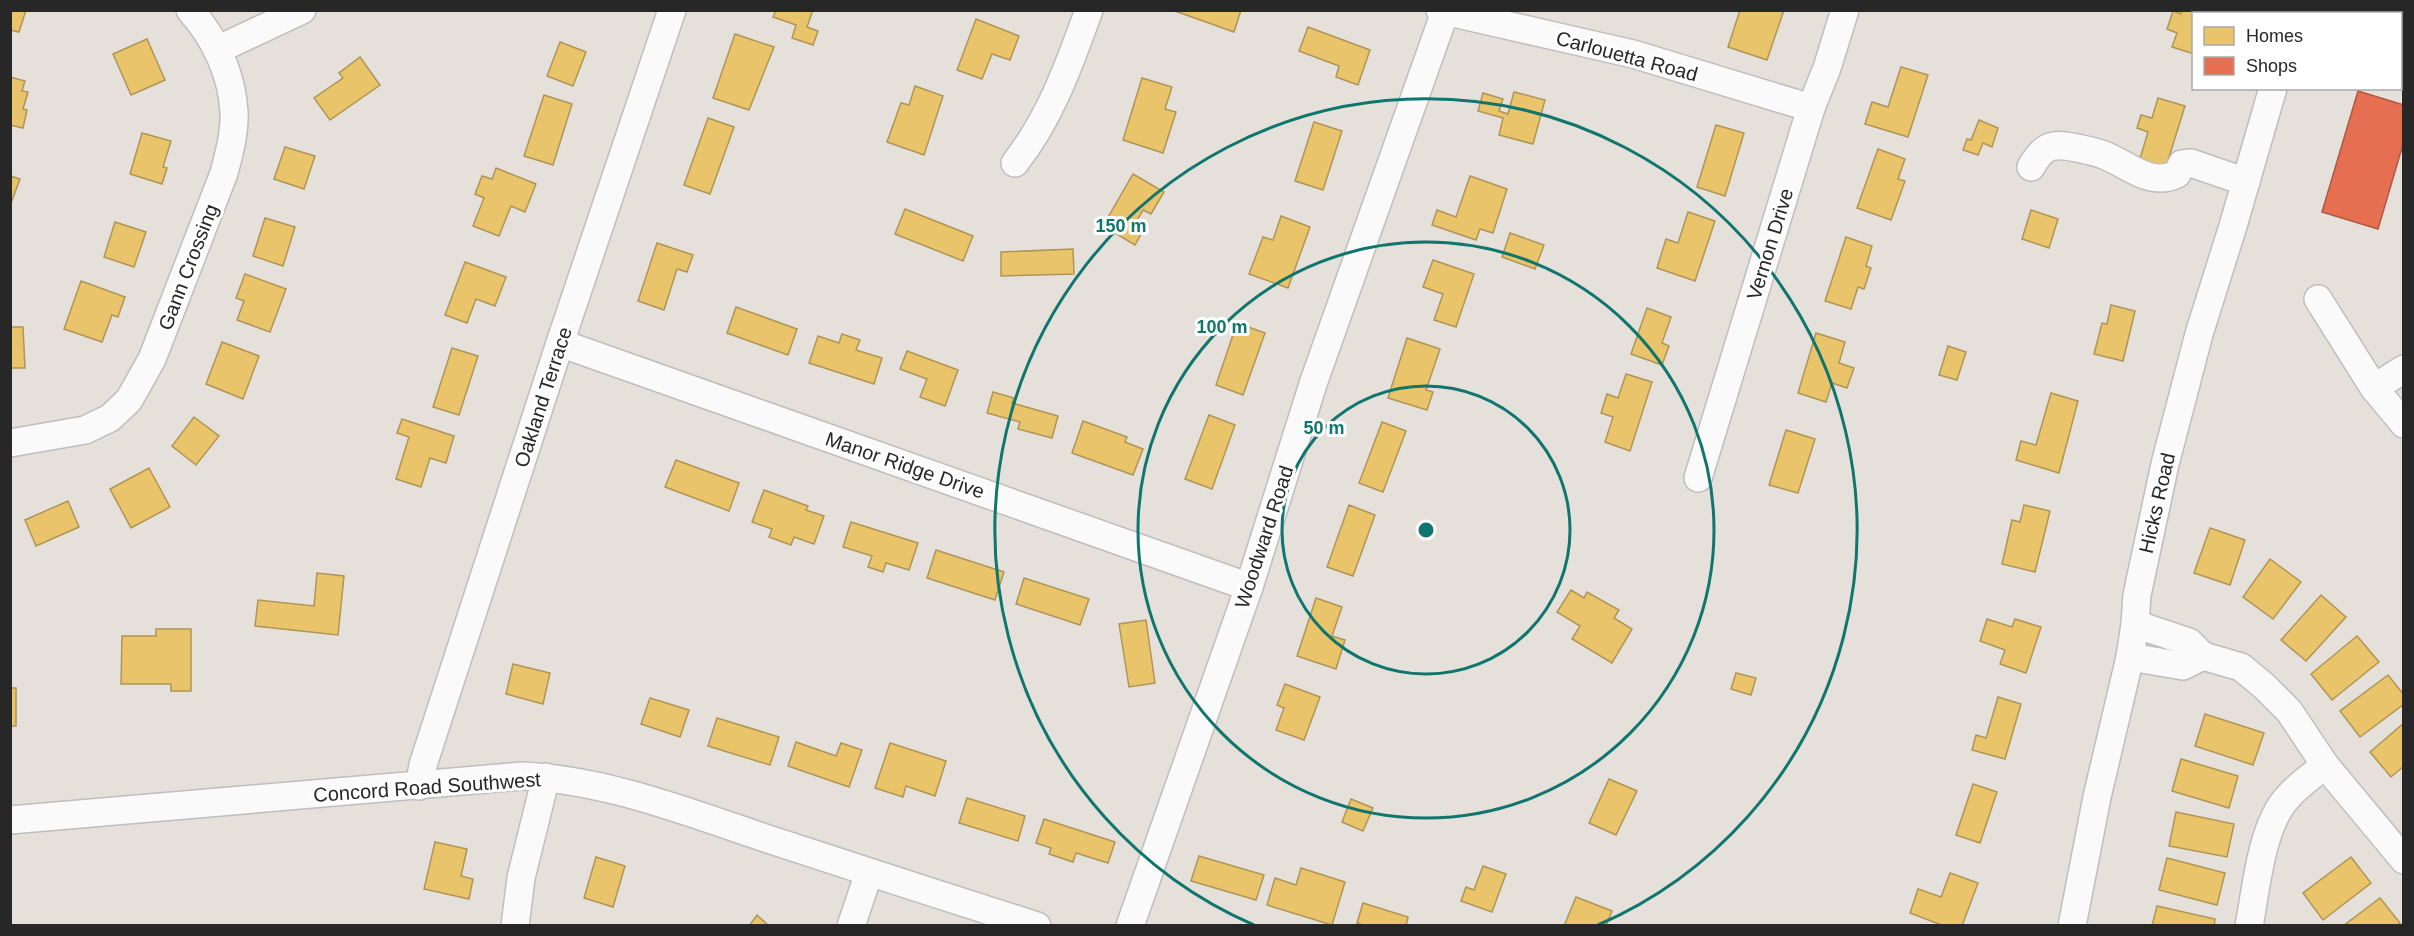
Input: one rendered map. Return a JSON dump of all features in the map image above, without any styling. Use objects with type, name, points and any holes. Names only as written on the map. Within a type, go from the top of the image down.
[{"type":"street","name":"Gann Crossing","points":[[10,443],[85,430],[110,418],[129,400],[152,359],[224,173],[231,142],[234,113],[227,70],[218,50],[190,10]]},
{"type":"street","points":[[218,50],[302,10]]},
{"type":"street","name":"Oakland Terrace","points":[[419,786],[423,765],[560,343],[672,10]]},
{"type":"street","points":[[1014,163],[1032,141],[1053,104],[1089,10]]},
{"type":"street","name":"Vernon Drive","points":[[1698,478],[1811,108],[1827,68],[1845,10]]},
{"type":"street","name":"Carlouetta Road","points":[[1443,11],[1633,54],[1811,108]]},
{"type":"street","name":"Woodward Road","points":[[1130,926],[1249,587],[1314,381],[1443,11]]},
{"type":"street","name":"Hicks Road","points":[[2072,926],[2097,797],[2130,657],[2137,594],[2181,399],[2272,90]]},
{"type":"street","points":[[2031,167],[2037,157],[2047,148],[2058,144],[2104,155],[2154,178],[2168,178],[2177,174],[2182,164],[2191,163],[2246,182]]},
{"type":"street","points":[[2318,299],[2374,388],[2403,424]]},
{"type":"street","name":"Manor Ridge Drive","points":[[560,343],[1249,587]]},
{"type":"street","points":[[2374,388],[2403,369]]},
{"type":"street","points":[[2135,624],[2189,642],[2203,656],[2241,667],[2264,686],[2289,711],[2325,765],[2403,860]]},
{"type":"street","points":[[2130,657],[2183,666],[2203,656]]},
{"type":"street","points":[[2249,926],[2266,840],[2279,809],[2298,787],[2325,765]]},
{"type":"street","name":"Concord Road Southwest","points":[[10,820],[522,776],[546,777],[581,782],[650,800],[1037,926]]},
{"type":"street","points":[[515,926],[521,878],[546,777]]},
{"type":"street","points":[[851,926],[869,873]]},
{"type":"building: Homes","points":[[10,10],[26,10],[19,32],[10,30]]},
{"type":"building: Homes","points":[[776,10],[813,10],[807,27],[818,31],[813,45],[792,38],[796,25],[773,17]]},
{"type":"building: Homes","points":[[1172,10],[1241,10],[1234,32]]},
{"type":"building: Homes","points":[[1740,10],[1784,10],[1767,60],[1728,47]]},
{"type":"building: Homes","points":[[2182,10],[2214,10],[2214,12],[2192,12],[2192,53],[2172,47],[2177,33],[2167,29],[2173,11],[2181,14]]},
{"type":"building: Homes","points":[[976,19],[1019,36],[1010,60],[992,54],[982,79],[957,70]]},
{"type":"building: Homes","points":[[1308,27],[1370,50],[1358,85],[1336,77],[1339,66],[1299,51]]},
{"type":"building: Homes","points":[[735,34],[774,47],[749,110],[713,98]]},
{"type":"building: Homes","points":[[147,39],[165,80],[131,95],[113,54]]},
{"type":"building: Homes","points":[[560,42],[586,52],[573,86],[547,76]]},
{"type":"building: Homes","points":[[360,57],[380,85],[330,120],[314,98],[343,78],[339,73]]},
{"type":"building: Homes","points":[[1901,67],[1928,75],[1908,137],[1865,124],[1872,102],[1888,107]]},
{"type":"building: Homes","points":[[10,77],[25,81],[22,91],[28,92],[23,109],[27,110],[23,128],[10,125]]},
{"type":"building: Homes","points":[[1142,78],[1172,87],[1165,109],[1176,112],[1163,153],[1123,140]]},
{"type":"building: Homes","points":[[915,86],[943,96],[924,155],[887,142],[901,103],[909,105]]},
{"type":"building: Homes","points":[[1514,92],[1545,100],[1533,144],[1499,135],[1503,118],[1478,111],[1483,93],[1503,99],[1499,111],[1508,114]]},
{"type":"building: Homes","points":[[544,95],[572,104],[553,165],[524,156]]},
{"type":"building: Homes","points":[[2158,98],[2185,106],[2165,170],[2139,162],[2148,132],[2137,128],[2141,115],[2152,118]]},
{"type":"building: Homes","points":[[708,118],[734,127],[710,194],[684,185]]},
{"type":"building: Homes","points":[[1979,120],[1998,128],[1992,147],[1983,143],[1978,155],[1963,150],[1967,139],[1971,140]]},
{"type":"building: Homes","points":[[1314,122],[1342,131],[1323,190],[1295,181]]},
{"type":"building: Homes","points":[[1716,125],[1744,133],[1725,196],[1697,187]]},
{"type":"building: Homes","points":[[142,133],[171,141],[163,167],[167,168],[162,184],[130,174]]},
{"type":"building: Homes","points":[[285,147],[315,156],[304,189],[274,179]]},
{"type":"building: Homes","points":[[1878,149],[1905,159],[1898,179],[1905,181],[1891,220],[1857,208]]},
{"type":"building: Homes","points":[[496,168],[536,184],[525,212],[511,206],[499,236],[473,226],[484,198],[475,194],[482,176],[492,179]]},
{"type":"building: Homes","points":[[1133,174],[1164,192],[1151,214],[1143,210],[1136,222],[1145,227],[1135,245],[1103,226]]},
{"type":"building: Homes","points":[[10,176],[20,179],[10,206]]},
{"type":"building: Homes","points":[[1470,176],[1507,189],[1493,233],[1480,229],[1476,240],[1432,225],[1437,210],[1456,217]]},
{"type":"building: Homes","points":[[905,209],[973,236],[963,261],[895,234]]},
{"type":"building: Homes","points":[[2031,210],[2058,219],[2049,248],[2022,239]]},
{"type":"building: Homes","points":[[1688,212],[1715,221],[1695,281],[1657,268],[1666,239],[1678,243]]},
{"type":"building: Homes","points":[[1281,216],[1310,227],[1288,288],[1249,274],[1263,237],[1273,240]]},
{"type":"building: Homes","points":[[265,218],[295,227],[283,266],[253,256]]},
{"type":"building: Homes","points":[[115,222],[146,232],[134,267],[104,257]]},
{"type":"building: Homes","points":[[1510,233],[1544,245],[1535,269],[1502,257]]},
{"type":"building: Homes","points":[[1846,237],[1872,246],[1866,266],[1871,268],[1864,289],[1858,287],[1851,309],[1825,301]]},
{"type":"building: Homes","points":[[657,243],[693,255],[687,272],[677,269],[664,310],[638,301]]},
{"type":"building: Homes","points":[[1073,249],[1074,274],[1001,276],[1001,252]]},
{"type":"building: Homes","points":[[1433,260],[1474,274],[1456,327],[1434,320],[1443,294],[1423,287]]},
{"type":"building: Homes","points":[[465,262],[506,277],[495,306],[476,299],[467,323],[445,315]]},
{"type":"building: Homes","points":[[245,274],[286,289],[270,332],[237,320],[244,301],[236,298]]},
{"type":"building: Homes","points":[[81,281],[125,297],[118,317],[112,315],[102,342],[64,329]]},
{"type":"building: Homes","points":[[2111,305],[2135,311],[2123,361],[2094,354],[2102,323],[2107,324]]},
{"type":"building: Homes","points":[[736,307],[797,329],[788,355],[727,333]]},
{"type":"building: Homes","points":[[1647,308],[1671,317],[1662,343],[1669,346],[1662,365],[1631,354]]},
{"type":"building: Homes","points":[[1237,323],[1265,333],[1243,395],[1216,385]]},
{"type":"building: Homes","points":[[10,327],[23,327],[25,368],[10,368]]},
{"type":"building: Homes","points":[[1816,333],[1845,342],[1839,363],[1854,368],[1847,388],[1832,383],[1826,402],[1798,393]]},
{"type":"building: Homes","points":[[842,334],[860,340],[856,350],[882,358],[874,384],[809,363],[818,336],[839,343]]},
{"type":"building: Homes","points":[[1407,338],[1440,349],[1426,390],[1433,392],[1427,410],[1388,398]]},
{"type":"building: Homes","points":[[222,342],[259,356],[243,399],[206,384]]},
{"type":"building: Homes","points":[[1948,346],[1966,352],[1957,380],[1939,375]]},
{"type":"building: Homes","points":[[452,348],[478,356],[459,415],[433,407]]},
{"type":"building: Homes","points":[[907,351],[958,370],[945,406],[920,397],[927,379],[900,369]]},
{"type":"building: Homes","points":[[1626,374],[1652,382],[1630,451],[1605,442],[1613,417],[1601,413],[1607,394],[1618,398]]},
{"type":"building: Homes","points":[[993,392],[1014,398],[1012,403],[1058,416],[1052,438],[1018,429],[1020,422],[987,413]]},
{"type":"building: Homes","points":[[2051,393],[2078,401],[2059,473],[2016,460],[2021,441],[2036,445]]},
{"type":"building: Homes","points":[[1209,415],[1235,425],[1212,489],[1185,479]]},
{"type":"building: Homes","points":[[194,417],[219,436],[196,465],[172,446]]},
{"type":"building: Homes","points":[[402,419],[454,436],[446,463],[430,458],[421,487],[396,479],[409,437],[397,433]]},
{"type":"building: Homes","points":[[1083,421],[1127,437],[1125,442],[1143,449],[1133,475],[1072,453]]},
{"type":"building: Homes","points":[[1382,422],[1406,431],[1383,492],[1359,483]]},
{"type":"building: Homes","points":[[1786,430],[1815,439],[1798,493],[1769,485]]},
{"type":"building: Homes","points":[[676,460],[739,483],[729,511],[665,487]]},
{"type":"building: Homes","points":[[149,468],[170,507],[131,528],[110,489]]},
{"type":"building: Homes","points":[[764,490],[808,506],[806,510],[824,516],[814,544],[794,537],[791,545],[769,537],[772,529],[752,522]]},
{"type":"building: Homes","points":[[68,501],[79,527],[36,546],[25,520]]},
{"type":"building: Homes","points":[[1349,505],[1375,515],[1353,576],[1327,567]]},
{"type":"building: Homes","points":[[2024,505],[2050,511],[2035,572],[2002,564],[2012,520],[2020,522]]},
{"type":"building: Homes","points":[[851,522],[918,543],[909,570],[886,563],[883,572],[868,567],[872,556],[843,547]]},
{"type":"building: Homes","points":[[2210,528],[2245,540],[2230,585],[2194,573]]},
{"type":"building: Homes","points":[[936,550],[1004,572],[995,600],[927,578]]},
{"type":"building: Homes","points":[[2270,559],[2301,582],[2273,619],[2243,597]]},
{"type":"building: Homes","points":[[317,573],[344,576],[338,635],[255,626],[258,600],[314,606]]},
{"type":"building: Homes","points":[[1024,578],[1089,599],[1080,625],[1016,604]]},
{"type":"building: Homes","points":[[1571,590],[1584,598],[1587,592],[1619,610],[1614,618],[1632,629],[1612,663],[1572,639],[1580,626],[1557,612]]},
{"type":"building: Homes","points":[[2321,595],[2346,617],[2306,661],[2281,640]]},
{"type":"building: Homes","points":[[1316,598],[1342,607],[1332,636],[1345,640],[1336,669],[1297,656]]},
{"type":"building: Homes","points":[[1987,619],[2012,627],[2015,619],[2041,627],[2026,673],[2000,664],[2005,650],[1980,641]]},
{"type":"building: Homes","points":[[1146,620],[1155,683],[1129,687],[1119,624]]},
{"type":"building: Homes","points":[[156,629],[191,629],[191,691],[171,691],[171,684],[121,684],[122,636],[156,636]]},
{"type":"building: Homes","points":[[2357,636],[2379,662],[2332,700],[2311,674]]},
{"type":"building: Homes","points":[[513,664],[550,673],[543,704],[506,694]]},
{"type":"building: Homes","points":[[1736,673],[1756,678],[1751,695],[1731,689]]},
{"type":"building: Homes","points":[[2388,675],[2404,695],[2404,704],[2360,737],[2340,711]]},
{"type":"building: Homes","points":[[1285,684],[1320,697],[1304,740],[1276,730],[1284,708],[1277,705]]},
{"type":"building: Homes","points":[[10,688],[16,688],[16,726],[10,726]]},
{"type":"building: Homes","points":[[1998,697],[2021,704],[2005,759],[1972,750],[1976,735],[1986,738]]},
{"type":"building: Homes","points":[[650,698],[689,710],[680,737],[641,724]]},
{"type":"building: Homes","points":[[2205,714],[2264,733],[2253,765],[2195,746]]},
{"type":"building: Homes","points":[[717,718],[779,737],[770,765],[708,746]]},
{"type":"building: Homes","points":[[2404,723],[2404,766],[2391,777],[2370,752]]},
{"type":"building: Homes","points":[[796,742],[836,756],[841,743],[862,750],[849,787],[788,766]]},
{"type":"building: Homes","points":[[890,743],[946,761],[935,796],[906,786],[903,797],[875,788]]},
{"type":"building: Homes","points":[[2181,759],[2238,776],[2229,808],[2172,791]]},
{"type":"building: Homes","points":[[1609,779],[1637,791],[1616,835],[1589,823]]},
{"type":"building: Homes","points":[[1973,784],[1997,792],[1980,843],[1956,835]]},
{"type":"building: Homes","points":[[967,798],[1025,816],[1018,841],[959,823]]},
{"type":"building: Homes","points":[[1351,799],[1373,808],[1363,831],[1342,822]]},
{"type":"building: Homes","points":[[2176,812],[2234,824],[2227,857],[2169,846]]},
{"type":"building: Homes","points":[[1044,819],[1115,842],[1108,863],[1076,853],[1073,862],[1049,854],[1051,848],[1036,843]]},
{"type":"building: Homes","points":[[435,842],[467,849],[461,876],[473,879],[469,899],[424,889]]},
{"type":"building: Homes","points":[[1199,856],[1264,875],[1256,900],[1191,881]]},
{"type":"building: Homes","points":[[596,857],[625,866],[613,907],[584,898]]},
{"type":"building: Homes","points":[[2351,857],[2371,883],[2323,920],[2303,893]]},
{"type":"building: Homes","points":[[2167,858],[2225,873],[2217,905],[2159,890]]},
{"type":"building: Homes","points":[[1483,866],[1506,874],[1492,912],[1461,901],[1466,887],[1474,890]]},
{"type":"building: Homes","points":[[1301,868],[1345,882],[1332,925],[1267,905],[1275,878],[1296,885]]},
{"type":"building: Homes","points":[[1950,873],[1978,883],[1962,926],[1944,926],[1910,913],[1918,889],[1941,897]]},
{"type":"building: Homes","points":[[1576,897],[1612,911],[1606,926],[1564,926]]},
{"type":"building: Homes","points":[[2380,898],[2400,923],[2396,926],[2343,926]]},
{"type":"building: Homes","points":[[1363,903],[1408,917],[1406,926],[1366,926],[1357,923]]},
{"type":"building: Homes","points":[[2157,906],[2215,919],[2214,926],[2152,926]]},
{"type":"building: Homes","points":[[757,915],[769,926],[749,926]]},
{"type":"building: Shops","points":[[2358,91],[2404,105],[2404,141],[2378,229],[2322,212]]}]
